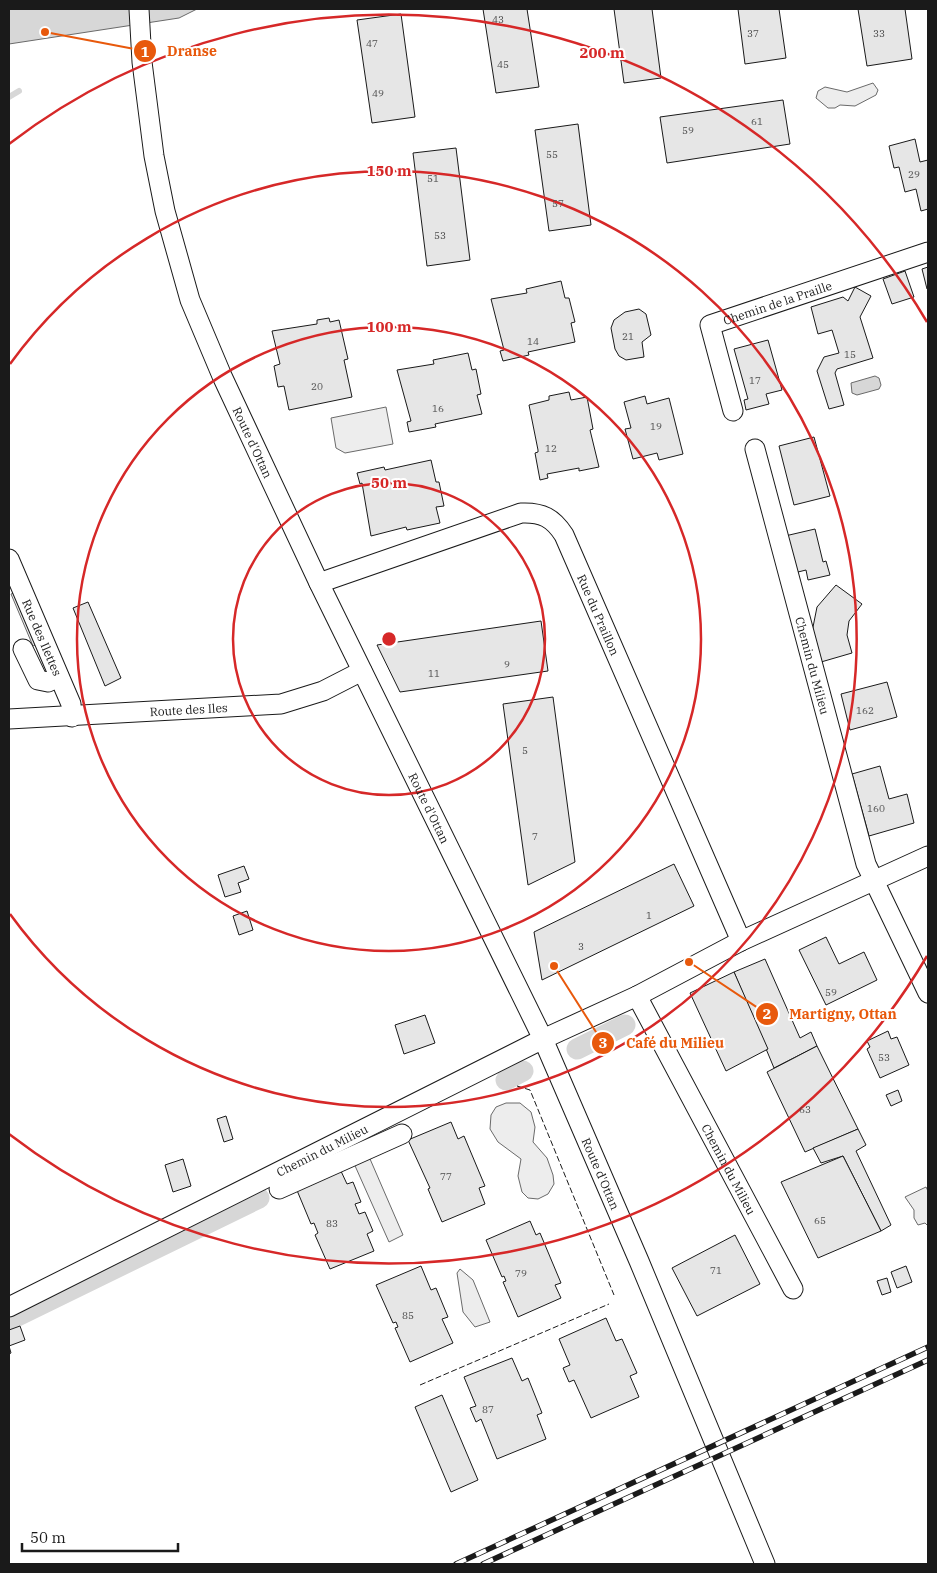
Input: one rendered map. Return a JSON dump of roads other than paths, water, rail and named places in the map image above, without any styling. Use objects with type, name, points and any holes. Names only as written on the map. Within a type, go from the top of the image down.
[{"type":"street","name":"Route d'Ottan","points":[[139,9],[142,62],[154,156],[163,202],[190,300],[222,376],[319,583],[543,1039],[639,1261],[765,1564]]},
{"type":"street","name":"Chemin de la Praille","points":[[733,411],[710,325],[928,252]]},
{"type":"street","name":"Chemin du Milieu","points":[[755,449],[866,864],[928,993]]},
{"type":"street","name":"Rue du Praillon","points":[[319,583],[521,512],[540,513],[557,524],[564,535],[741,940]]},
{"type":"street","name":"Rue des Ilettes","points":[[9,559],[71,704],[72,717]]},
{"type":"street","points":[[23,649],[38,680],[48,682],[60,677]]},
{"type":"street","name":"Route des Iles","points":[[9,719],[281,704],[323,691],[362,671]]},
{"type":"street","name":"Chemin du Milieu","points":[[9,1308],[543,1039],[637,996],[741,940],[928,856]]},
{"type":"street","name":"Chemin du Milieu","points":[[637,996],[793,1289]]},
{"type":"street","points":[[279,1189],[402,1134]]},
{"type":"waterway","points":[[9,97],[19,91]]},
{"type":"waterway","points":[[577,1049],[625,1025]]},
{"type":"waterway","points":[[506,1080],[523,1071]]},
{"type":"waterway","points":[[9,1320],[259,1198]]},
{"type":"railway","points":[[456,1564],[928,1347]]},
{"type":"railway","points":[[483,1564],[928,1360]]},
{"type":"place","name":"Dranse","points":[[45,32]]},
{"type":"place","name":"Martigny, Ottan","points":[[689,962]]},
{"type":"place","name":"Café du Milieu","points":[[554,966]]}]
